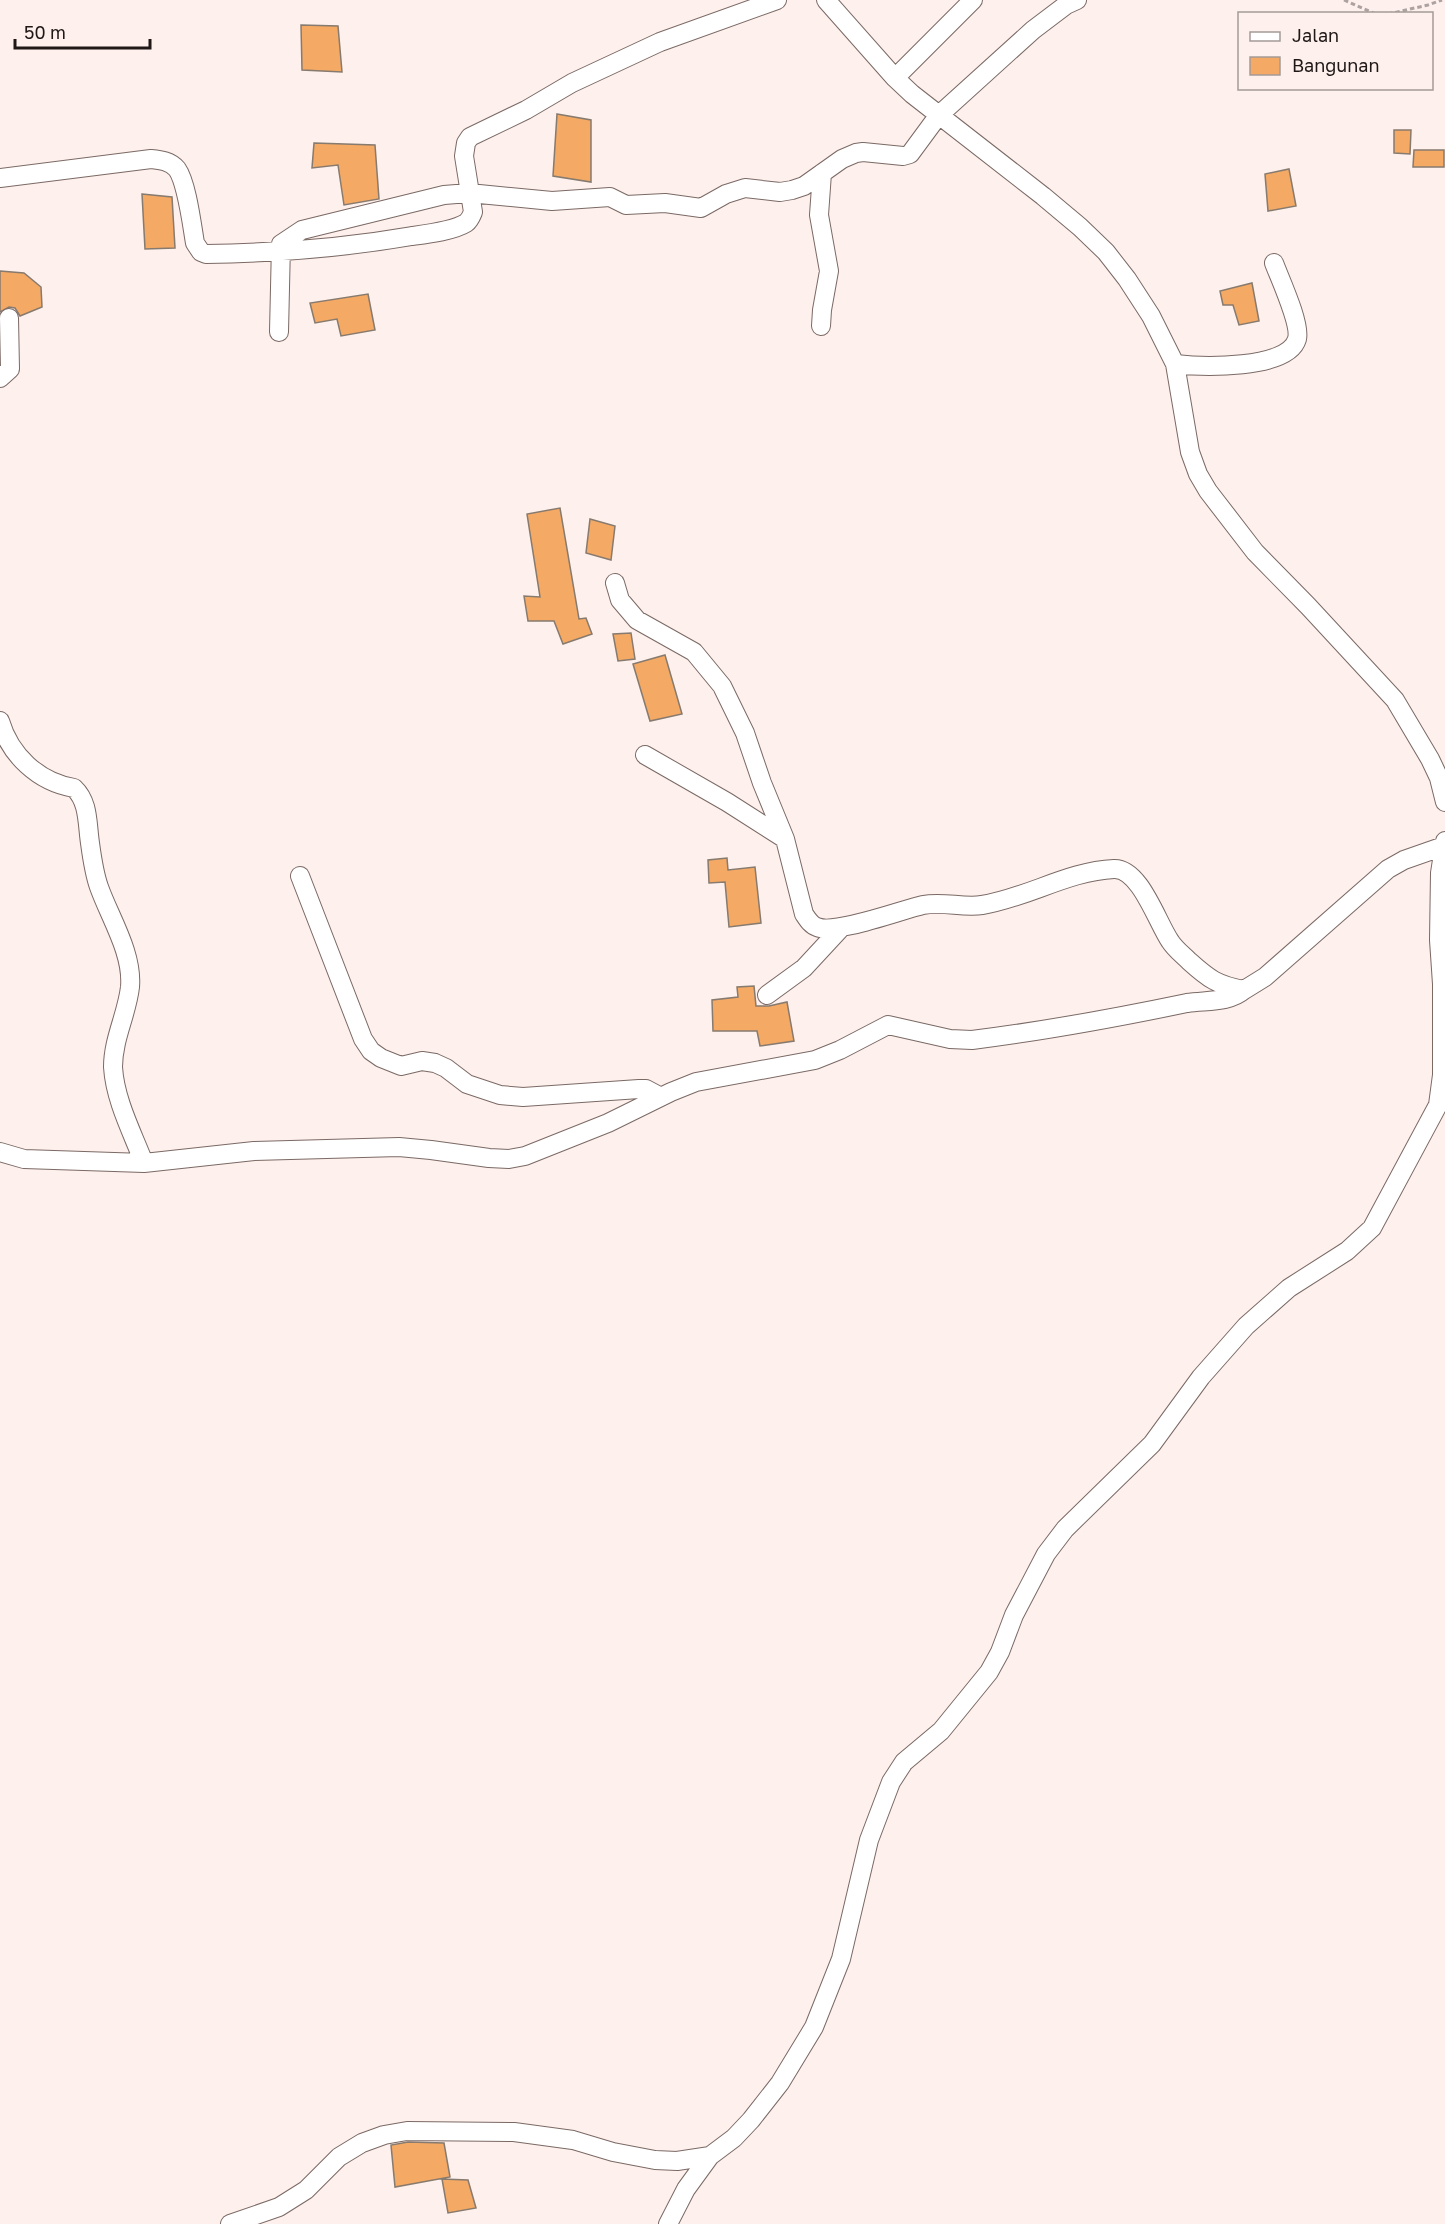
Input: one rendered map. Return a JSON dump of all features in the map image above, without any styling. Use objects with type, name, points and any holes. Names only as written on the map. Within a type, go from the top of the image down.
[{"type":"street","points":[[0,178],[151,159],[162,160],[176,168],[182,178],[195,243],[201,252],[206,254],[281,253],[361,245],[429,233],[468,222],[472,212],[464,165],[464,147],[473,135],[526,110],[572,83],[660,42],[758,4],[777,0]]},
{"type":"street","points":[[826,0],[895,78],[938,116],[1043,196],[1106,252],[1127,279],[1151,316],[1175,364],[1190,452],[1208,492],[1255,552],[1395,700],[1430,759],[1439,778],[1445,802]]},
{"type":"street","points":[[895,78],[973,0]]},
{"type":"street","points":[[279,332],[281,244],[302,230],[444,195],[469,193],[552,201],[610,197],[626,205],[665,203],[701,208],[726,194],[745,188],[780,192],[792,190],[804,186],[842,159],[856,153],[903,156],[910,154],[938,116],[1033,30],[1066,5],[1077,0]]},
{"type":"street","points":[[821,326],[829,270],[820,222],[822,173]]},
{"type":"street","points":[[1175,364],[1196,367],[1217,366],[1271,360],[1286,353],[1297,339],[1297,330],[1288,298],[1274,263]]},
{"type":"street","points":[[0,378],[8,372],[5,359],[9,318]]},
{"type":"street","points":[[615,583],[620,600],[637,620],[694,652],[722,686],[745,733],[785,839],[800,898],[809,922],[819,928],[842,927],[923,906],[983,905],[1096,871],[1122,870],[1135,878],[1171,943],[1184,956],[1215,982],[1244,990]]},
{"type":"street","points":[[0,721],[14,752],[22,760],[33,770],[60,785],[74,788],[84,802],[99,886],[117,927],[129,971],[130,986],[116,1040],[113,1066],[122,1108],[144,1163]]},
{"type":"street","points":[[645,754],[728,802],[785,839]]},
{"type":"street","points":[[0,1152],[24,1159],[144,1163],[254,1151],[399,1147],[489,1158],[509,1159],[525,1156],[598,1127],[661,1096],[696,1082],[815,1060],[888,1025],[950,1039],[972,1040],[1108,1020],[1237,995],[1265,977],[1388,869],[1444,844],[1440,873],[1442,1075],[1438,1105],[1372,1228],[1347,1251],[1289,1288],[1246,1326],[1201,1377],[1152,1444],[1065,1530],[1046,1554],[1014,1615],[1000,1652],[989,1672],[941,1731],[904,1762],[891,1782],[869,1840],[842,1959],[814,2027],[780,2083],[751,2120],[734,2138],[710,2156],[686,2189],[668,2224]]},
{"type":"street","points":[[1404,860],[1440,873]]},
{"type":"street","points":[[300,876],[363,1039],[371,1051],[381,1058],[401,1066],[422,1061],[435,1063],[446,1068],[467,1084],[500,1095],[523,1097],[646,1089],[661,1096]]},
{"type":"street","points":[[767,995],[804,968],[842,927]]},
{"type":"street","points":[[230,2224],[258,2216],[306,2190],[339,2157],[362,2143],[384,2135],[407,2131],[514,2132],[573,2140],[613,2152],[655,2160],[677,2161],[710,2156]]},
{"type":"path","points":[[1344,0],[1371,12]]},
{"type":"path","points":[[1397,12],[1442,0]]},
{"type":"building","points":[[301,25],[338,26],[342,72],[302,70]]},
{"type":"building","points":[[557,114],[591,120],[591,182],[553,176]]},
{"type":"building","points":[[1394,130],[1411,130],[1410,154],[1394,153]]},
{"type":"building","points":[[314,143],[375,145],[379,199],[344,205],[338,165],[312,168]]},
{"type":"building","points":[[1414,150],[1444,150],[1444,167],[1413,167]]},
{"type":"building","points":[[1289,169],[1296,206],[1268,211],[1265,174]]},
{"type":"building","points":[[142,194],[172,197],[175,248],[145,249]]},
{"type":"building","points":[[0,271],[24,273],[41,287],[42,307],[20,316],[15,308],[9,307],[0,312]]},
{"type":"building","points":[[1252,283],[1259,321],[1239,325],[1233,305],[1223,305],[1220,291]]},
{"type":"building","points":[[368,294],[375,330],[341,336],[337,319],[315,323],[310,303]]},
{"type":"building","points":[[560,508],[579,619],[586,618],[592,634],[563,644],[554,621],[528,621],[524,596],[540,597],[527,514]]},
{"type":"building","points":[[590,519],[615,526],[611,560],[586,553]]},
{"type":"building","points":[[631,633],[635,659],[618,661],[613,634]]},
{"type":"building","points":[[665,655],[682,714],[650,721],[633,664]]},
{"type":"building","points":[[727,858],[728,870],[755,867],[761,923],[729,927],[725,882],[709,883],[708,860]]},
{"type":"building","points":[[754,986],[756,1006],[787,1002],[794,1041],[760,1046],[757,1031],[713,1031],[712,1000],[738,997],[737,987]]},
{"type":"building","points":[[408,2142],[444,2143],[450,2177],[395,2187],[391,2145]]},
{"type":"building","points":[[442,2179],[468,2180],[476,2208],[448,2213]]}]
